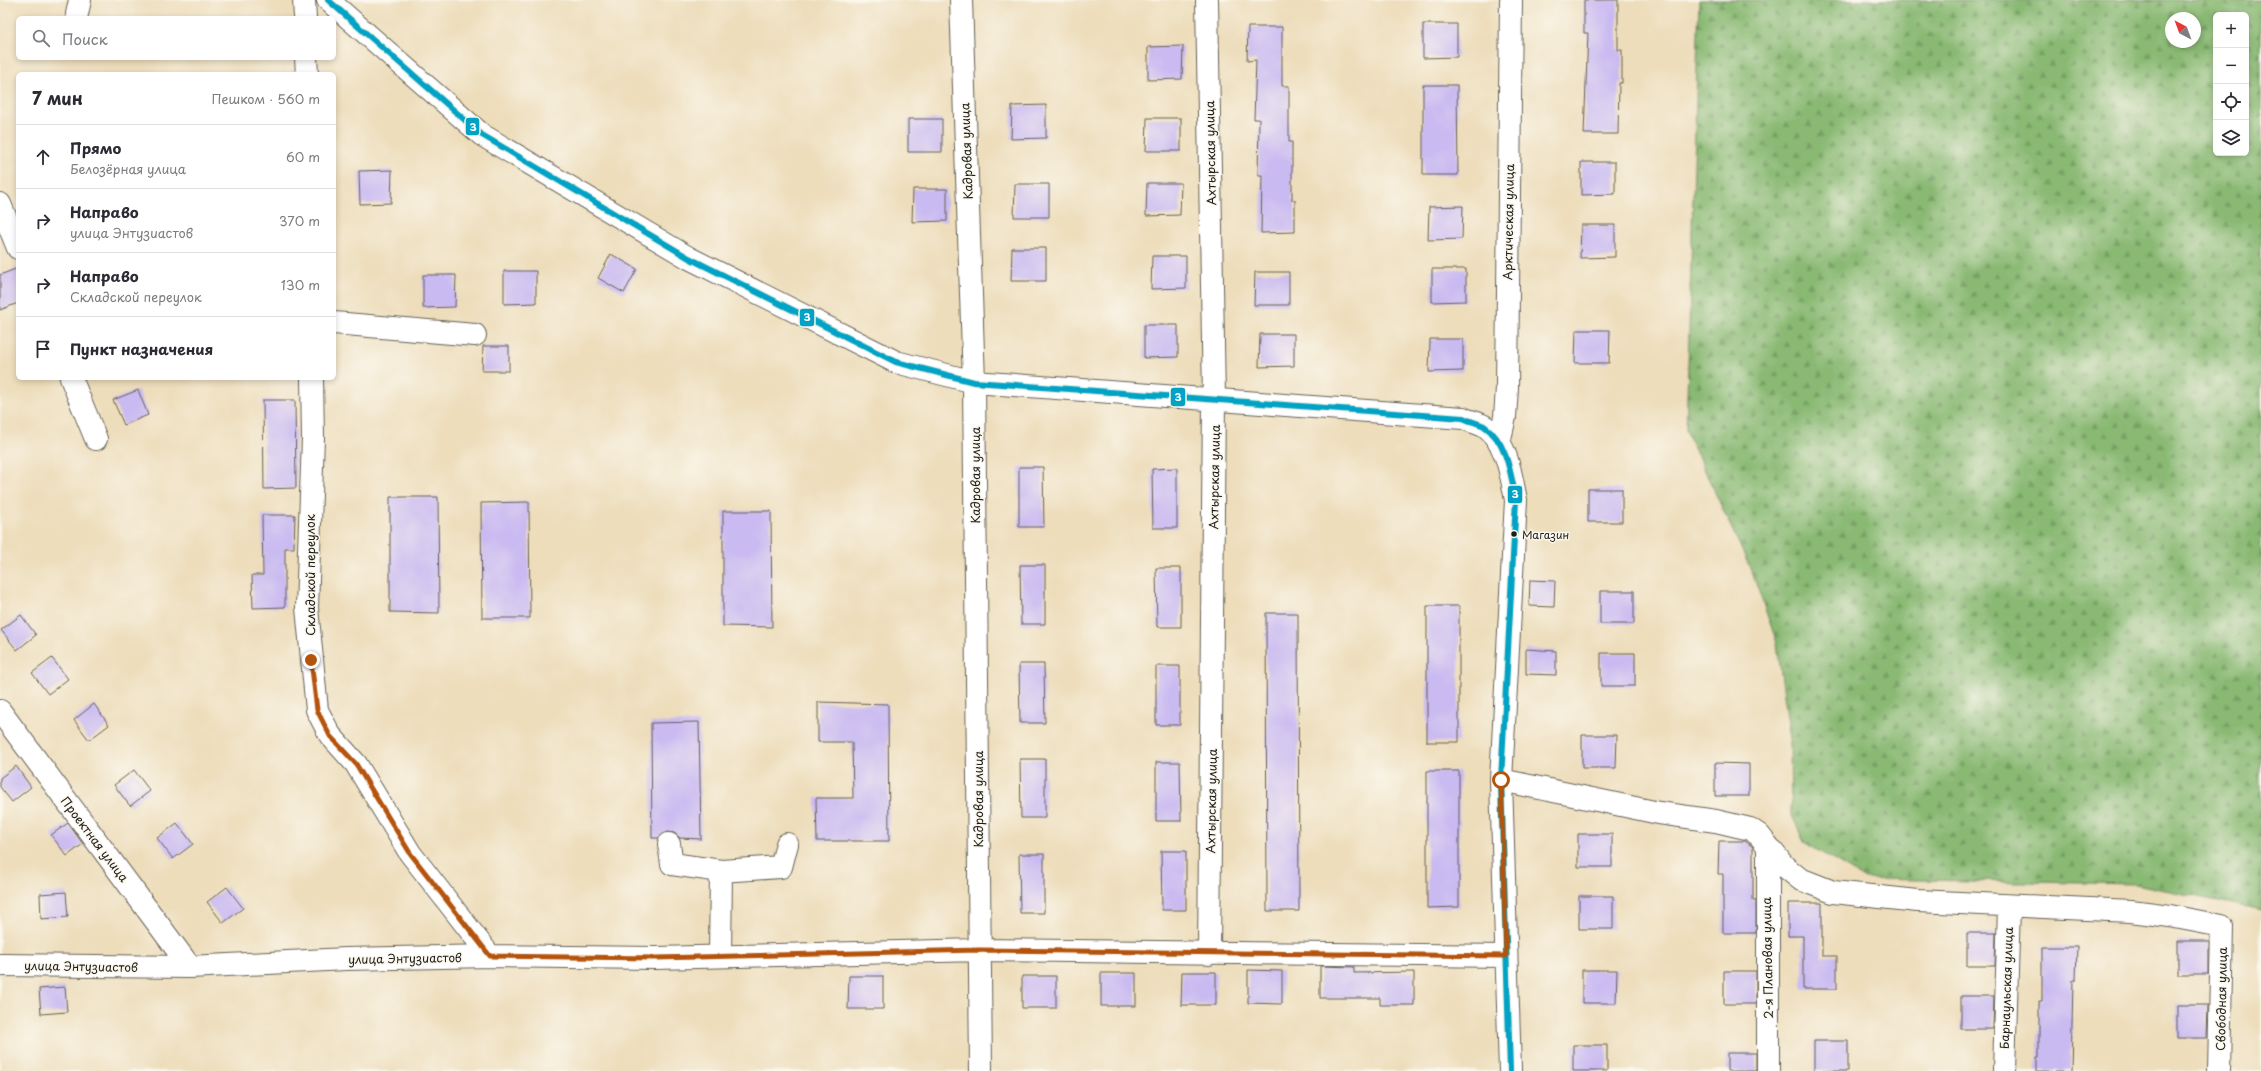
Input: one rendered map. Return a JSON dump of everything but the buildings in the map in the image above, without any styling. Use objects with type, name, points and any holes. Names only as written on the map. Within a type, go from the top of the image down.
[{"type":"street","points":[[304,0],[305,16]]},
{"type":"street","points":[[328,0],[482,135],[676,250],[896,362],[974,382],[1463,418],[1484,426],[1499,443],[1510,469],[1516,500],[1501,780],[1510,1071]]},
{"type":"street","name":"Кадровая улица","points":[[961,0],[974,382],[981,1071]]},
{"type":"street","name":"Ахтырская улица","points":[[1207,0],[1214,399],[1209,954]]},
{"type":"street","name":"Арктическая улица","points":[[1499,443],[1505,417],[1507,388],[1510,0]]},
{"type":"street","points":[[306,60],[307,72]]},
{"type":"street","points":[[0,204],[16,243]]},
{"type":"street","points":[[336,323],[475,335]]},
{"type":"street","points":[[72,380],[96,439]]},
{"type":"street","name":"Складской переулок","points":[[312,380],[313,438],[307,608],[317,710],[330,736],[356,764],[410,853],[490,956]]},
{"type":"street","name":"Проектная улица","points":[[0,711],[190,967]]},
{"type":"street","points":[[1501,780],[1659,813],[1741,826],[1759,835],[1784,866],[1800,879],[1833,892],[1918,901],[2009,906]]},
{"type":"street","points":[[669,844],[672,864],[721,871],[781,867],[787,844]]},
{"type":"street","name":"2-я Плановая улица","points":[[1768,846],[1768,1071]]},
{"type":"street","points":[[720,956],[721,871]]},
{"type":"street","name":"Свободная улица","points":[[2009,906],[2131,911],[2170,916],[2222,926],[2219,1071]]},
{"type":"street","name":"Барнаульская улица","points":[[2004,1071],[2009,906]]},
{"type":"street","name":"улица Энтузиастов","points":[[0,965],[190,967],[346,959],[490,956],[656,958],[979,950],[1209,954],[1506,956]]},
{"type":"green space","points":[[1699,0],[2261,0],[2261,910],[2136,884],[1865,879],[1804,842],[1791,813],[1790,740],[1777,643],[1752,572],[1686,430]]},
{"type":"transit line","name":"3","points":[[328,0],[482,135],[689,258],[896,362],[974,382],[1463,418],[1484,426],[1492,432],[1498,440],[1507,459],[1516,500],[1501,780],[1510,1071]]},
{"type":"place","name":"Магазин","points":[[1514,534]]},
{"type":"route","points":[[311,660],[317,710],[330,736],[356,764],[410,853],[490,956],[656,958],[979,950],[1209,954],[1506,956],[1501,780]]}]
